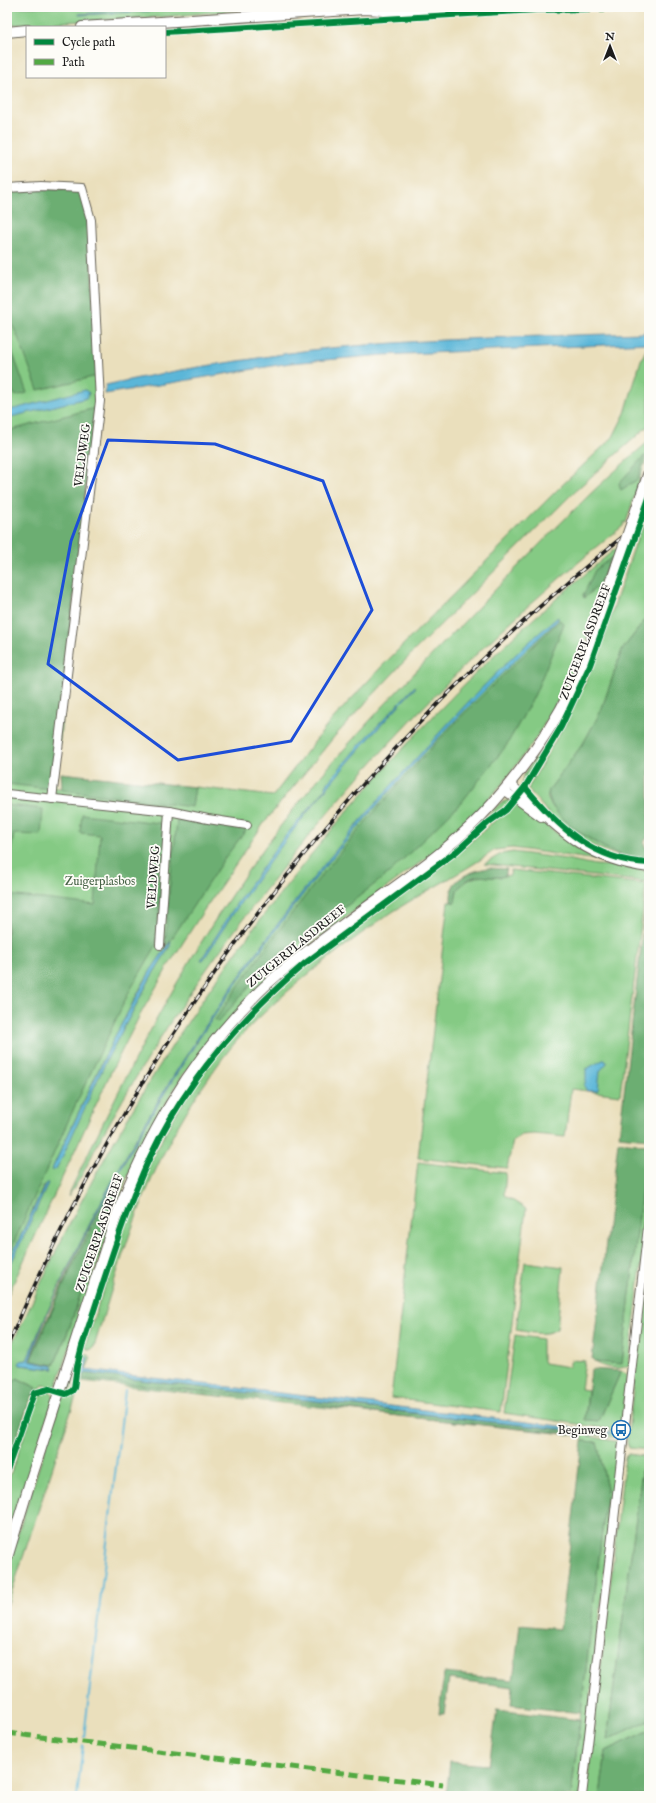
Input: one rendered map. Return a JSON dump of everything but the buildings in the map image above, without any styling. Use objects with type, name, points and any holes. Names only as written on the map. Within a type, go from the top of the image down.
[{"type":"main road","points":[[97,26],[369,8],[399,11],[473,7]]},
{"type":"main road","points":[[7,32],[26,30]]},
{"type":"main road","name":"ZUIGERPLASDREEF","points":[[7,1558],[115,1219],[132,1177],[151,1137],[177,1092],[202,1056],[251,999],[325,938],[441,852],[471,825],[507,786],[547,733],[571,688],[585,657],[649,472]]},
{"type":"street","name":"VELDWEG","points":[[7,188],[41,186],[82,188],[91,220],[100,401],[52,799]]},
{"type":"street","points":[[507,786],[538,816],[547,820],[575,842],[596,854],[624,863],[649,868]]},
{"type":"street","points":[[7,794],[169,811],[247,825]]},
{"type":"street","name":"VELDWEG","points":[[160,945],[169,811]]},
{"type":"street","points":[[582,1796],[649,1218]]},
{"type":"highlighted area","points":[[108,440],[215,444],[323,481],[372,610],[291,741],[178,760],[48,664],[71,541]]},
{"type":"green space","points":[[7,7],[278,7],[163,17],[7,25]]},
{"type":"green space","points":[[7,189],[78,189],[88,203],[97,376],[38,390],[18,337],[7,314]]},
{"type":"green space","name":"Zuigerplasbos","points":[[7,198],[90,209],[96,397],[95,408],[93,408],[55,788],[195,789],[195,787],[273,796],[329,723],[383,665],[557,490],[613,437],[625,413],[641,360],[649,344],[649,425],[574,492],[414,651],[334,737],[264,823],[202,913],[170,963],[140,1015],[112,1070],[7,1297],[7,1272],[47,1186],[44,1185],[7,1265]],"holes":[[[167,946],[170,946],[151,977],[107,1059],[56,1169],[53,1167],[104,1058],[143,983]]]},
{"type":"green space","points":[[7,337],[27,393],[16,396],[7,384]]},
{"type":"green space","points":[[95,408],[51,789],[7,784],[7,431]]},
{"type":"green space","points":[[649,441],[649,450],[626,523],[624,522],[623,526],[561,577],[502,630],[444,686],[389,743],[336,803],[286,864],[190,993],[144,1063],[102,1136],[82,1175],[68,1196],[128,1072],[172,992],[219,913],[269,841],[347,746],[431,656],[566,518],[606,479]]},
{"type":"green space","points":[[645,455],[638,479],[621,490],[619,483]]},
{"type":"green space","points":[[649,522],[649,615],[622,650],[601,711],[584,742],[549,790],[548,794],[548,799],[553,807],[579,832],[600,845],[619,854],[646,859],[647,862],[616,855],[587,842],[574,834],[549,814],[528,788],[564,725],[584,684],[601,644],[640,530],[642,530]]},
{"type":"green space","points":[[615,549],[616,551],[608,573],[610,574],[589,635],[566,687],[536,738],[504,782],[448,842],[302,950],[183,1075],[150,1130],[126,1180],[57,1385],[53,1388],[43,1385],[34,1396],[37,1388],[17,1378],[13,1382],[10,1381],[7,1390],[7,1358],[9,1349],[65,1232],[114,1142],[159,1067],[207,994],[258,923],[311,854],[427,723],[503,646]],"holes":[[[558,618],[558,620],[494,681],[432,745],[372,811],[315,879],[261,949],[210,1022],[162,1097],[99,1209],[65,1279],[29,1362],[54,1369],[20,1365],[20,1362],[27,1360],[64,1276],[105,1195],[150,1115],[198,1038],[250,963],[304,890],[362,819],[456,715],[535,637]],[[119,1176],[120,1177],[69,1329],[54,1365],[32,1361],[31,1359],[69,1273]]]},
{"type":"green space","points":[[612,557],[598,586],[584,598],[583,596],[595,570]]},
{"type":"green space","points":[[605,611],[607,611],[601,631],[578,690],[559,727],[528,780],[521,789],[523,776],[556,727]]},
{"type":"green space","points":[[649,615],[649,835],[644,842],[645,847],[649,849],[649,859],[618,854],[586,837],[563,819],[554,809],[549,799],[549,790],[584,742],[601,711],[622,650]]},
{"type":"green space","points":[[560,620],[564,624],[535,694],[506,746],[461,803],[389,873],[330,919],[284,951],[270,964],[218,1022],[215,1020],[293,912],[376,810],[450,728]]},
{"type":"green space","points":[[61,773],[195,787],[192,807],[62,790]]},
{"type":"green space","points":[[508,800],[512,801],[488,819],[455,851],[354,924],[301,965],[252,1010],[229,1034],[207,1061],[169,1117],[141,1173],[118,1232],[80,1346],[75,1364],[73,1385],[68,1392],[63,1392],[115,1232],[151,1146],[196,1071],[246,1011],[281,977],[470,834],[500,803]]},
{"type":"green space","points":[[516,802],[575,847],[604,861],[512,848],[495,850],[379,921],[324,961],[256,1020],[232,1046],[212,1073],[187,1111],[169,1143],[153,1175],[127,1241],[94,1347],[90,1350],[86,1348],[85,1346],[125,1221],[146,1170],[172,1120],[200,1075],[242,1024],[278,989],[330,946],[446,863]]},
{"type":"green space","points":[[7,805],[43,809],[41,835],[14,834],[8,866],[9,895],[95,905],[100,835],[80,833],[82,814],[167,824],[156,946],[129,992],[74,1108],[7,1258]]},
{"type":"green space","points":[[188,818],[250,825],[224,859],[167,946],[165,945],[168,901],[177,821]]},
{"type":"green space","points":[[513,852],[566,859],[596,865],[622,866],[649,871],[649,893],[648,882],[484,864],[501,854]]},
{"type":"green space","points":[[488,868],[507,869],[505,876],[480,876],[470,879],[457,890],[455,902],[451,902],[451,894],[454,884],[467,874]]},
{"type":"green space","points":[[511,870],[646,884],[620,1095],[571,1089],[565,1137],[534,1134],[521,1135],[513,1141],[507,1168],[418,1158],[448,902],[455,902],[457,890],[471,879],[483,876],[502,877],[510,875]]},
{"type":"green space","points":[[649,893],[648,1139],[619,1136],[647,894]]},
{"type":"green space","points":[[618,1142],[647,1145],[622,1364],[595,1362],[592,1359]]},
{"type":"green space","points":[[647,1145],[649,1145],[649,1200],[629,1365],[621,1368],[612,1368],[595,1362],[622,1363]]},
{"type":"green space","points":[[418,1162],[506,1173],[504,1195],[526,1209],[501,1412],[391,1398]]},
{"type":"green space","points":[[118,1176],[120,1177],[69,1329],[54,1365],[32,1361],[31,1359],[69,1273]]},
{"type":"green space","points":[[649,1250],[649,1400],[644,1436],[645,1441],[649,1442],[649,1450],[629,1448],[627,1442]]},
{"type":"green space","points":[[525,1262],[563,1267],[557,1329],[547,1333],[516,1330]]},
{"type":"green space","points":[[515,1335],[542,1339],[542,1358],[544,1363],[569,1367],[571,1360],[585,1361],[581,1389],[588,1390],[585,1419],[599,1421],[621,1371],[627,1375],[621,1434],[613,1437],[596,1435],[588,1436],[619,1442],[580,1796],[571,1796],[607,1488],[597,1442],[582,1441],[583,1436],[81,1381],[7,1606],[7,1568],[62,1395],[71,1395],[74,1391],[76,1387],[78,1370],[80,1375],[85,1373],[473,1420],[610,1434],[610,1429],[504,1413]]},
{"type":"green space","points":[[84,1354],[88,1354],[91,1358],[86,1369],[79,1369],[81,1359]]},
{"type":"green space","points":[[591,1369],[621,1371],[599,1421],[585,1420]]},
{"type":"green space","points":[[85,1373],[427,1415],[573,1431],[574,1434],[398,1416],[289,1401],[82,1379]]},
{"type":"green space","points":[[17,1378],[37,1388],[29,1403],[7,1467],[7,1407],[12,1385]]},
{"type":"green space","points":[[46,1391],[51,1392],[54,1397],[7,1540],[7,1483],[38,1397]]},
{"type":"green space","points":[[582,1441],[597,1442],[607,1488],[581,1713],[511,1705],[513,1687],[449,1679],[444,1714],[439,1714],[444,1673],[513,1680],[520,1625],[560,1629]]},
{"type":"green space","points":[[628,1454],[644,1456],[607,1740],[649,1720],[649,1730],[606,1751],[600,1796],[586,1796],[625,1457]]},
{"type":"green space","points":[[644,1456],[649,1457],[649,1720],[607,1740]]},
{"type":"green space","points":[[497,1710],[580,1720],[571,1796],[446,1796],[450,1762],[489,1765]]},
{"type":"green space","points":[[649,1730],[649,1796],[600,1796],[606,1751]]},
{"type":"water","points":[[186,7],[219,7],[79,15],[79,14]]},
{"type":"water","points":[[649,319],[649,343],[384,355],[290,363],[105,394],[106,385],[124,381],[197,367],[297,352],[417,341],[644,333]]},
{"type":"water","points":[[85,390],[89,393],[87,398],[7,418],[7,411]]},
{"type":"water","points":[[558,617],[558,620],[494,681],[432,745],[372,811],[315,879],[261,949],[210,1022],[162,1097],[118,1174],[60,1286],[104,1196],[149,1117],[196,1040],[248,965],[302,892],[360,822],[469,701],[521,649]]},
{"type":"water","points":[[415,686],[416,687],[359,750],[304,816],[253,885],[206,956],[203,960],[201,960],[237,903],[282,840],[323,792],[329,781],[356,749]]},
{"type":"water","points":[[171,941],[170,946],[151,977],[107,1059],[62,1158],[56,1169],[52,1171],[114,1038],[151,970]]},
{"type":"water","points":[[603,1060],[607,1063],[600,1071],[598,1090],[587,1091],[584,1086],[586,1080],[586,1069]]},
{"type":"water","points":[[46,1183],[48,1183],[47,1186],[7,1272],[7,1265]]},
{"type":"water","points":[[45,1319],[29,1361],[53,1366],[54,1369],[20,1365],[19,1363],[21,1361],[27,1360]]},
{"type":"water","points":[[86,1357],[88,1358],[85,1370],[611,1432],[611,1434],[473,1420],[86,1373],[80,1375]]},
{"type":"waterway","points":[[84,1737],[125,1390]]},
{"type":"waterway","points":[[77,1796],[83,1745]]},
{"type":"railway","points":[[7,1347],[63,1227],[126,1110],[197,998],[275,891],[360,788],[450,691],[547,600],[649,516]]},
{"type":"marked path","points":[[7,1733],[443,1785]]},
{"type":"cycle path","points":[[166,32],[536,10],[649,8]]},
{"type":"cycle path","points":[[7,1470],[34,1393],[49,1389],[66,1394],[74,1388],[82,1346],[131,1203],[150,1157],[180,1102],[217,1052],[258,1006],[304,964],[457,851],[489,822],[506,810],[525,787],[561,727],[590,665],[649,498]]},
{"type":"cycle path","points":[[525,787],[564,828],[594,849],[629,861],[649,863]]},
{"type":"place","name":"Beginweg","points":[[621,1430]]}]
